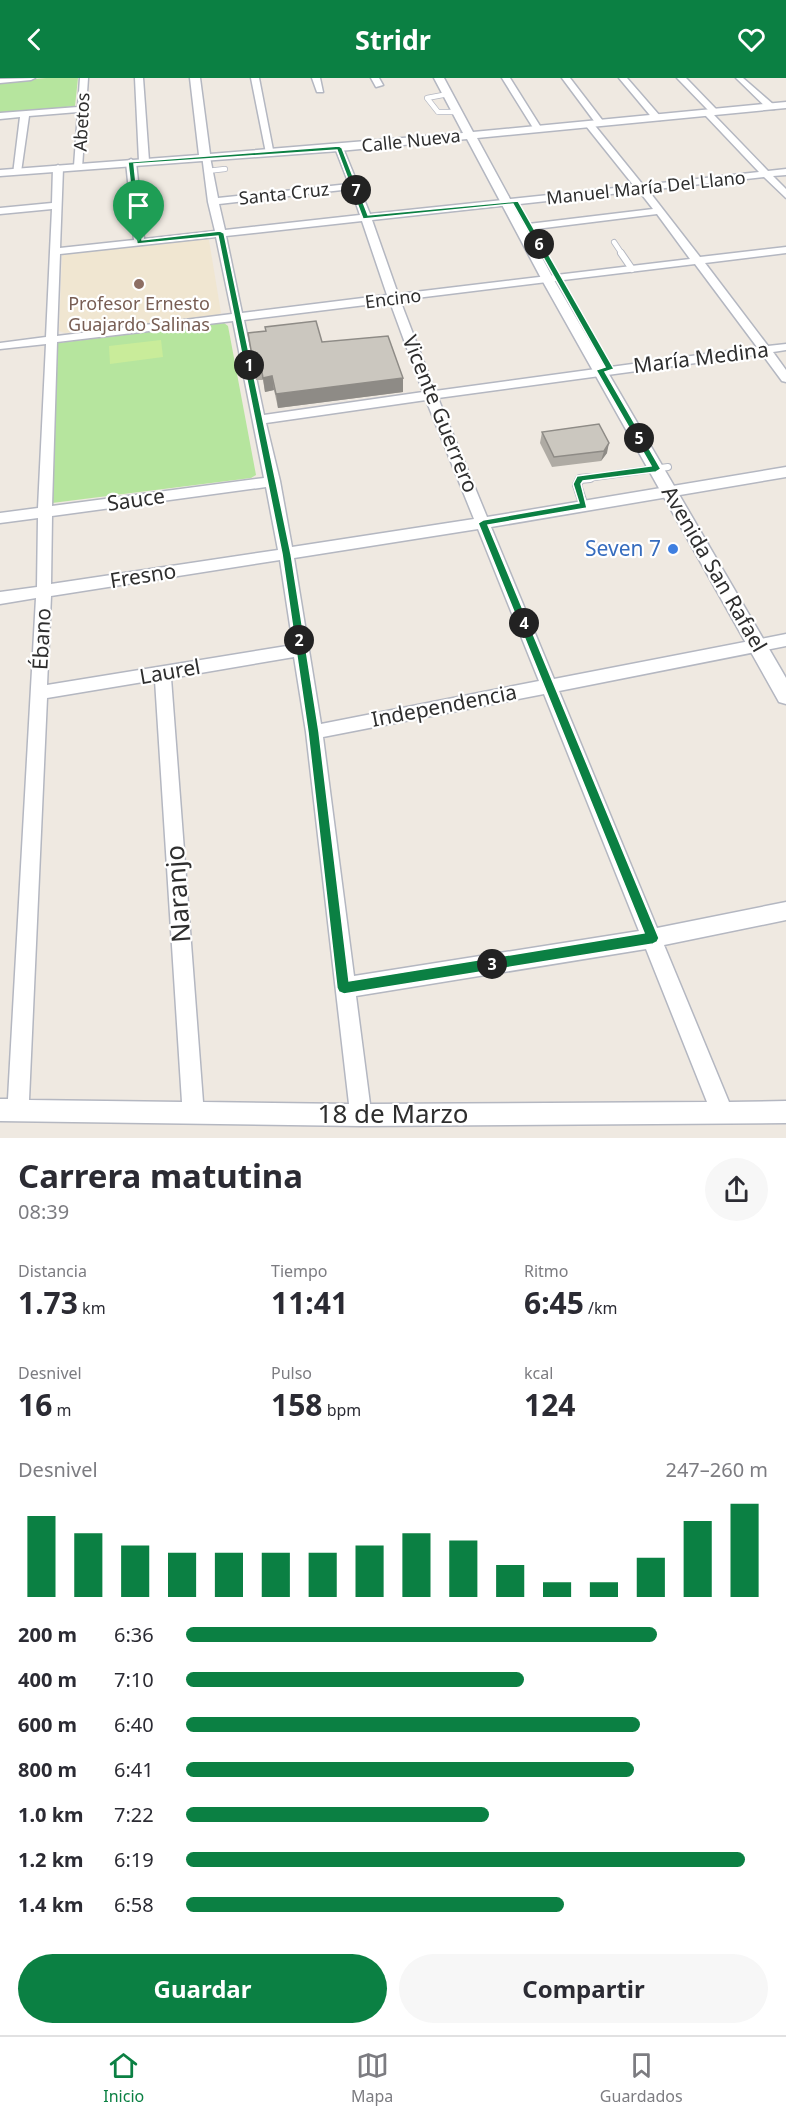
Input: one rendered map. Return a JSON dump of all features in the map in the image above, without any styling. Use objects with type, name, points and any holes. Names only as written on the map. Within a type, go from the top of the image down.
[{"type":"street","points":[[0,81],[31,78]]},
{"type":"street","name":"Abetos","points":[[79,166],[84,78]]},
{"type":"street","points":[[139,78],[144,161]]},
{"type":"street","points":[[195,78],[213,202],[273,481],[286,554],[314,732],[361,1114]]},
{"type":"street","points":[[255,78],[271,153]]},
{"type":"street","points":[[316,78],[320,90]]},
{"type":"street","name":"Avenida San Rafael","points":[[439,78],[472,132],[553,279],[662,468],[772,643],[786,670]]},
{"type":"street","points":[[506,78],[538,129]]},
{"type":"street","points":[[566,78],[595,124],[641,188],[699,261],[786,378]]},
{"type":"street","points":[[624,78],[657,118]]},
{"type":"street","points":[[681,78],[765,175],[786,195]]},
{"type":"street","points":[[739,79],[771,107]]},
{"type":"street","name":"Calle Nueva","points":[[0,173],[144,161],[206,164],[271,153],[339,148],[472,132],[538,129],[786,105]]},
{"type":"street","points":[[0,116],[83,109]]},
{"type":"street","points":[[16,172],[25,114]]},
{"type":"street","name":"Vicente Guerrero","points":[[339,148],[431,396],[722,1112]]},
{"type":"street","points":[[131,162],[139,242]]},
{"type":"street","name":"Ébano","points":[[9,1110],[45,591],[45,513],[57,251],[58,168]]},
{"type":"street","name":"Manuel María Del Llano","points":[[57,251],[786,172]]},
{"type":"street","name":"Santa Cruz","points":[[213,202],[355,186]]},
{"type":"street","points":[[0,211],[58,206]]},
{"type":"street","points":[[524,227],[660,211]]},
{"type":"street","name":"Encino","points":[[0,346],[786,250]]},
{"type":"street","name":"María Medina","points":[[260,420],[605,369],[786,347]]},
{"type":"street","name":"Fresno","points":[[0,598],[483,523],[786,472]]},
{"type":"street","name":"Sauce","points":[[0,518],[273,481]]},
{"type":"street","name":"Avenida San Rafael","points":[[772,643],[786,696]]},
{"type":"street","name":"Independencia","points":[[314,732],[772,643]]},
{"type":"street","name":"Laurel","points":[[39,693],[301,650]]},
{"type":"street","name":"Naranjo","points":[[163,674],[193,1113]]},
{"type":"street","points":[[344,988],[653,938],[786,911]]},
{"type":"street","name":"18 de Marzo","points":[[9,1110],[361,1114],[786,1112]]},
{"type":"lane","points":[[448,94],[427,98],[438,112],[459,112]]},
{"type":"lane","points":[[206,164],[225,169]]},
{"type":"lane","points":[[614,242],[632,269]]},
{"type":"lane","points":[[584,506],[577,484],[580,478],[662,468]]},
{"type":"shaded area","name":"Profesor Ernesto Guajardo Salinas","points":[[209,240],[221,313],[219,315],[65,333],[59,331],[62,255]]},
{"type":"green space","points":[[78,78],[75,106],[0,114],[0,82]]},
{"type":"green space","points":[[224,323],[228,326],[256,475],[251,478],[52,503],[55,346],[58,343]]},
{"type":"green space","points":[[161,340],[163,357],[110,364],[109,346]]},
{"type":"building","points":[[316,321],[322,342],[388,336],[403,378],[276,394],[272,376],[263,378],[261,366],[254,367],[248,333],[266,331],[265,327]]},
{"type":"building","points":[[599,424],[609,443],[604,451],[554,457],[542,432]]},
{"type":"place","name":"Profesor Ernesto Guajardo Salinas","points":[[139,284]]},
{"type":"place","name":"Seven 7","points":[[673,549]]},
{"type":"route","points":[[339,148],[366,217],[515,202],[610,369],[600,370],[656,469],[580,478],[577,484],[584,506],[483,523],[653,938],[344,988],[314,732],[286,554],[273,481],[220,233],[139,242],[131,162],[339,148]]}]
